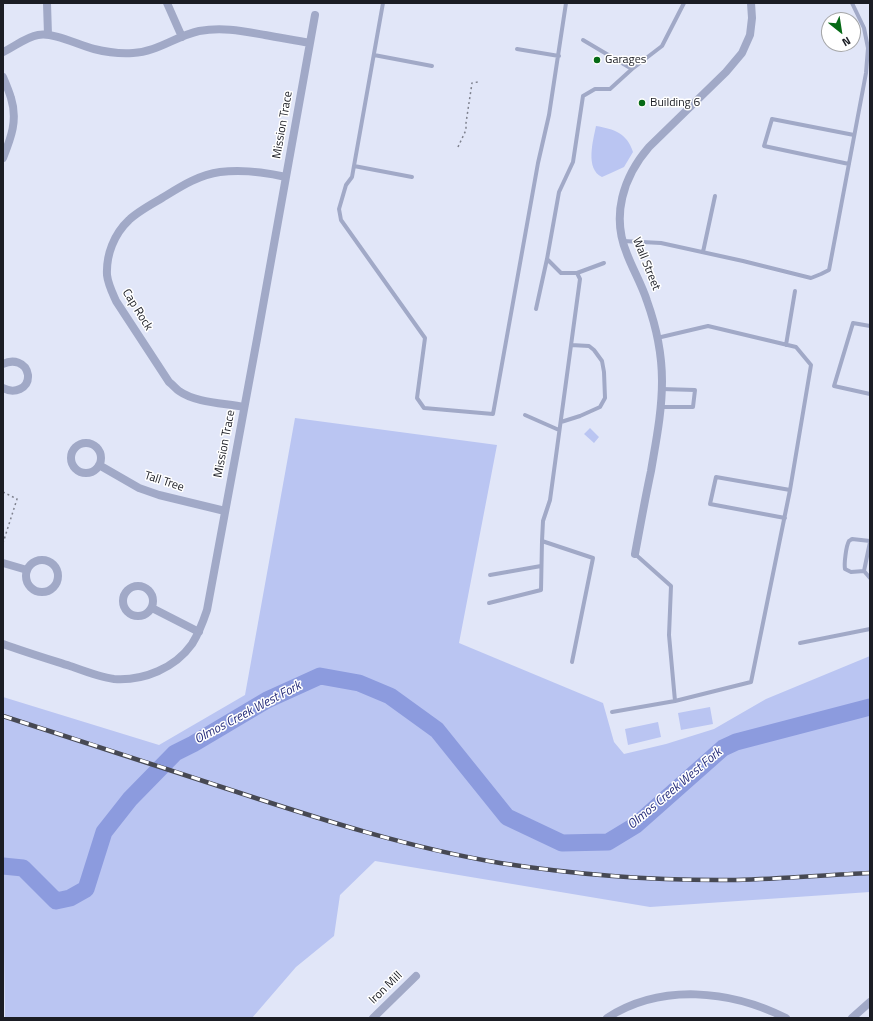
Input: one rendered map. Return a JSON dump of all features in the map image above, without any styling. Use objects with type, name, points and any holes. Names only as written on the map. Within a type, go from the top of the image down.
[{"type":"street","points":[[48,3],[48,35]]},
{"type":"street","points":[[167,3],[182,37]]},
{"type":"street","name":"Wall Street","points":[[635,554],[660,423],[662,381],[660,354],[655,327],[647,301],[623,241],[620,224],[620,208],[626,182],[639,160],[649,147],[726,72],[742,53],[750,36],[752,18],[751,3]]},
{"type":"street","name":"Mission Trace","points":[[3,644],[97,675],[114,678],[132,678],[142,677],[159,671],[175,661],[192,644],[199,632],[207,610],[315,15]]},
{"type":"street","points":[[3,52],[38,35],[48,35],[94,49],[115,53],[144,52],[198,32],[222,29],[236,30],[310,43]]},
{"type":"street","points":[[3,77],[11,98],[14,125],[10,142],[3,158]]},
{"type":"street","name":"Cap Rock","points":[[244,407],[190,396],[179,391],[169,382],[116,301],[110,288],[107,274],[108,261],[113,241],[120,229],[130,219],[176,189],[196,178],[219,172],[241,170],[256,171],[286,177]]},
{"type":"street","points":[[3,364],[11,361],[18,362],[25,367],[28,374],[27,382],[22,388],[10,391],[3,388]]},
{"type":"street","name":"Tall Tree","points":[[99,465],[139,488],[190,503],[225,510]]},
{"type":"street","points":[[3,563],[27,570]]},
{"type":"street","points":[[152,608],[199,632]]},
{"type":"street","name":"Iron Mill","points":[[373,1018],[416,976]]},
{"type":"street","points":[[607,1018],[618,1010],[644,1000],[684,994],[704,994],[725,997],[765,1008],[786,1018]]},
{"type":"street","points":[[852,1018],[870,1002]]},
{"type":"lane","points":[[384,3],[352,177],[346,185],[339,209],[342,220],[425,338],[418,398],[424,408],[493,414],[538,163],[549,115],[566,3]]},
{"type":"lane","points":[[536,309],[547,259],[558,192],[573,162],[583,96],[595,89],[610,89],[632,69],[662,46],[684,3]]},
{"type":"lane","points":[[623,241],[661,243],[811,278],[829,270],[866,72],[868,48],[864,28],[852,3]]},
{"type":"lane","points":[[584,40],[632,69]]},
{"type":"lane","points":[[517,49],[558,56]]},
{"type":"lane","points":[[374,55],[432,66]]},
{"type":"lane","points":[[848,164],[764,146],[772,119],[854,135]]},
{"type":"lane","points":[[354,166],[412,177]]},
{"type":"lane","points":[[703,252],[715,196]]},
{"type":"lane","points":[[547,259],[561,273],[577,273],[604,263]]},
{"type":"lane","points":[[489,603],[541,590],[543,521],[550,500],[561,422],[580,279],[577,273]]},
{"type":"lane","points":[[786,345],[795,291]]},
{"type":"lane","points":[[870,326],[853,323],[834,386],[870,394]]},
{"type":"lane","points":[[612,712],[675,700],[751,682],[790,490],[811,365],[796,347],[708,326],[657,338]]},
{"type":"lane","points":[[561,422],[580,416],[600,407],[605,398],[602,361],[589,346],[571,345]]},
{"type":"lane","points":[[660,407],[693,407],[694,390],[661,389]]},
{"type":"lane","points":[[525,414],[559,430]]},
{"type":"lane","points":[[784,518],[710,504],[716,477],[790,490]]},
{"type":"lane","points":[[852,539],[870,541],[864,571],[851,572],[846,569],[844,565],[847,545],[852,539]]},
{"type":"lane","points":[[542,542],[593,558],[572,662]]},
{"type":"lane","points":[[635,554],[671,586],[669,635],[675,700]]},
{"type":"lane","points":[[490,575],[541,566]]},
{"type":"lane","points":[[864,571],[870,578]]},
{"type":"lane","points":[[800,643],[870,629]]},
{"type":"path","points":[[458,147],[466,130],[472,82],[478,82]]},
{"type":"path","points":[[3,492],[17,499],[3,543]]},
{"type":"shaded area","points":[[596,126],[619,133],[627,140],[633,152],[624,167],[602,177],[593,168],[592,161],[592,147]]},
{"type":"shaded area","points":[[295,418],[497,445],[459,643],[603,703],[614,742],[624,754],[666,744],[714,729],[766,699],[870,656],[870,892],[650,907],[375,861],[340,895],[334,936],[296,967],[252,1018],[5,1018],[3,947],[3,697],[159,745],[245,695]]},
{"type":"shaded area","points":[[590,428],[599,437],[594,443],[584,434]]},
{"type":"shaded area","points":[[710,707],[713,724],[681,730],[678,713]]},
{"type":"shaded area","points":[[658,722],[661,737],[628,745],[625,729]]},
{"type":"waterway","name":"Olmos Creek West Fork","points":[[3,866],[23,868],[56,901],[70,898],[86,889],[104,832],[130,799],[175,753],[267,700],[320,676],[359,683],[390,696],[437,730],[507,817],[562,843],[608,842],[636,825],[723,748],[736,742],[870,707]]},
{"type":"railway","points":[[3,716],[334,823],[433,850],[466,857],[559,871],[647,878],[736,880],[870,873]]},
{"type":"place","name":"Garages","points":[[597,60]]},
{"type":"place","name":"Building 6","points":[[642,103]]}]
